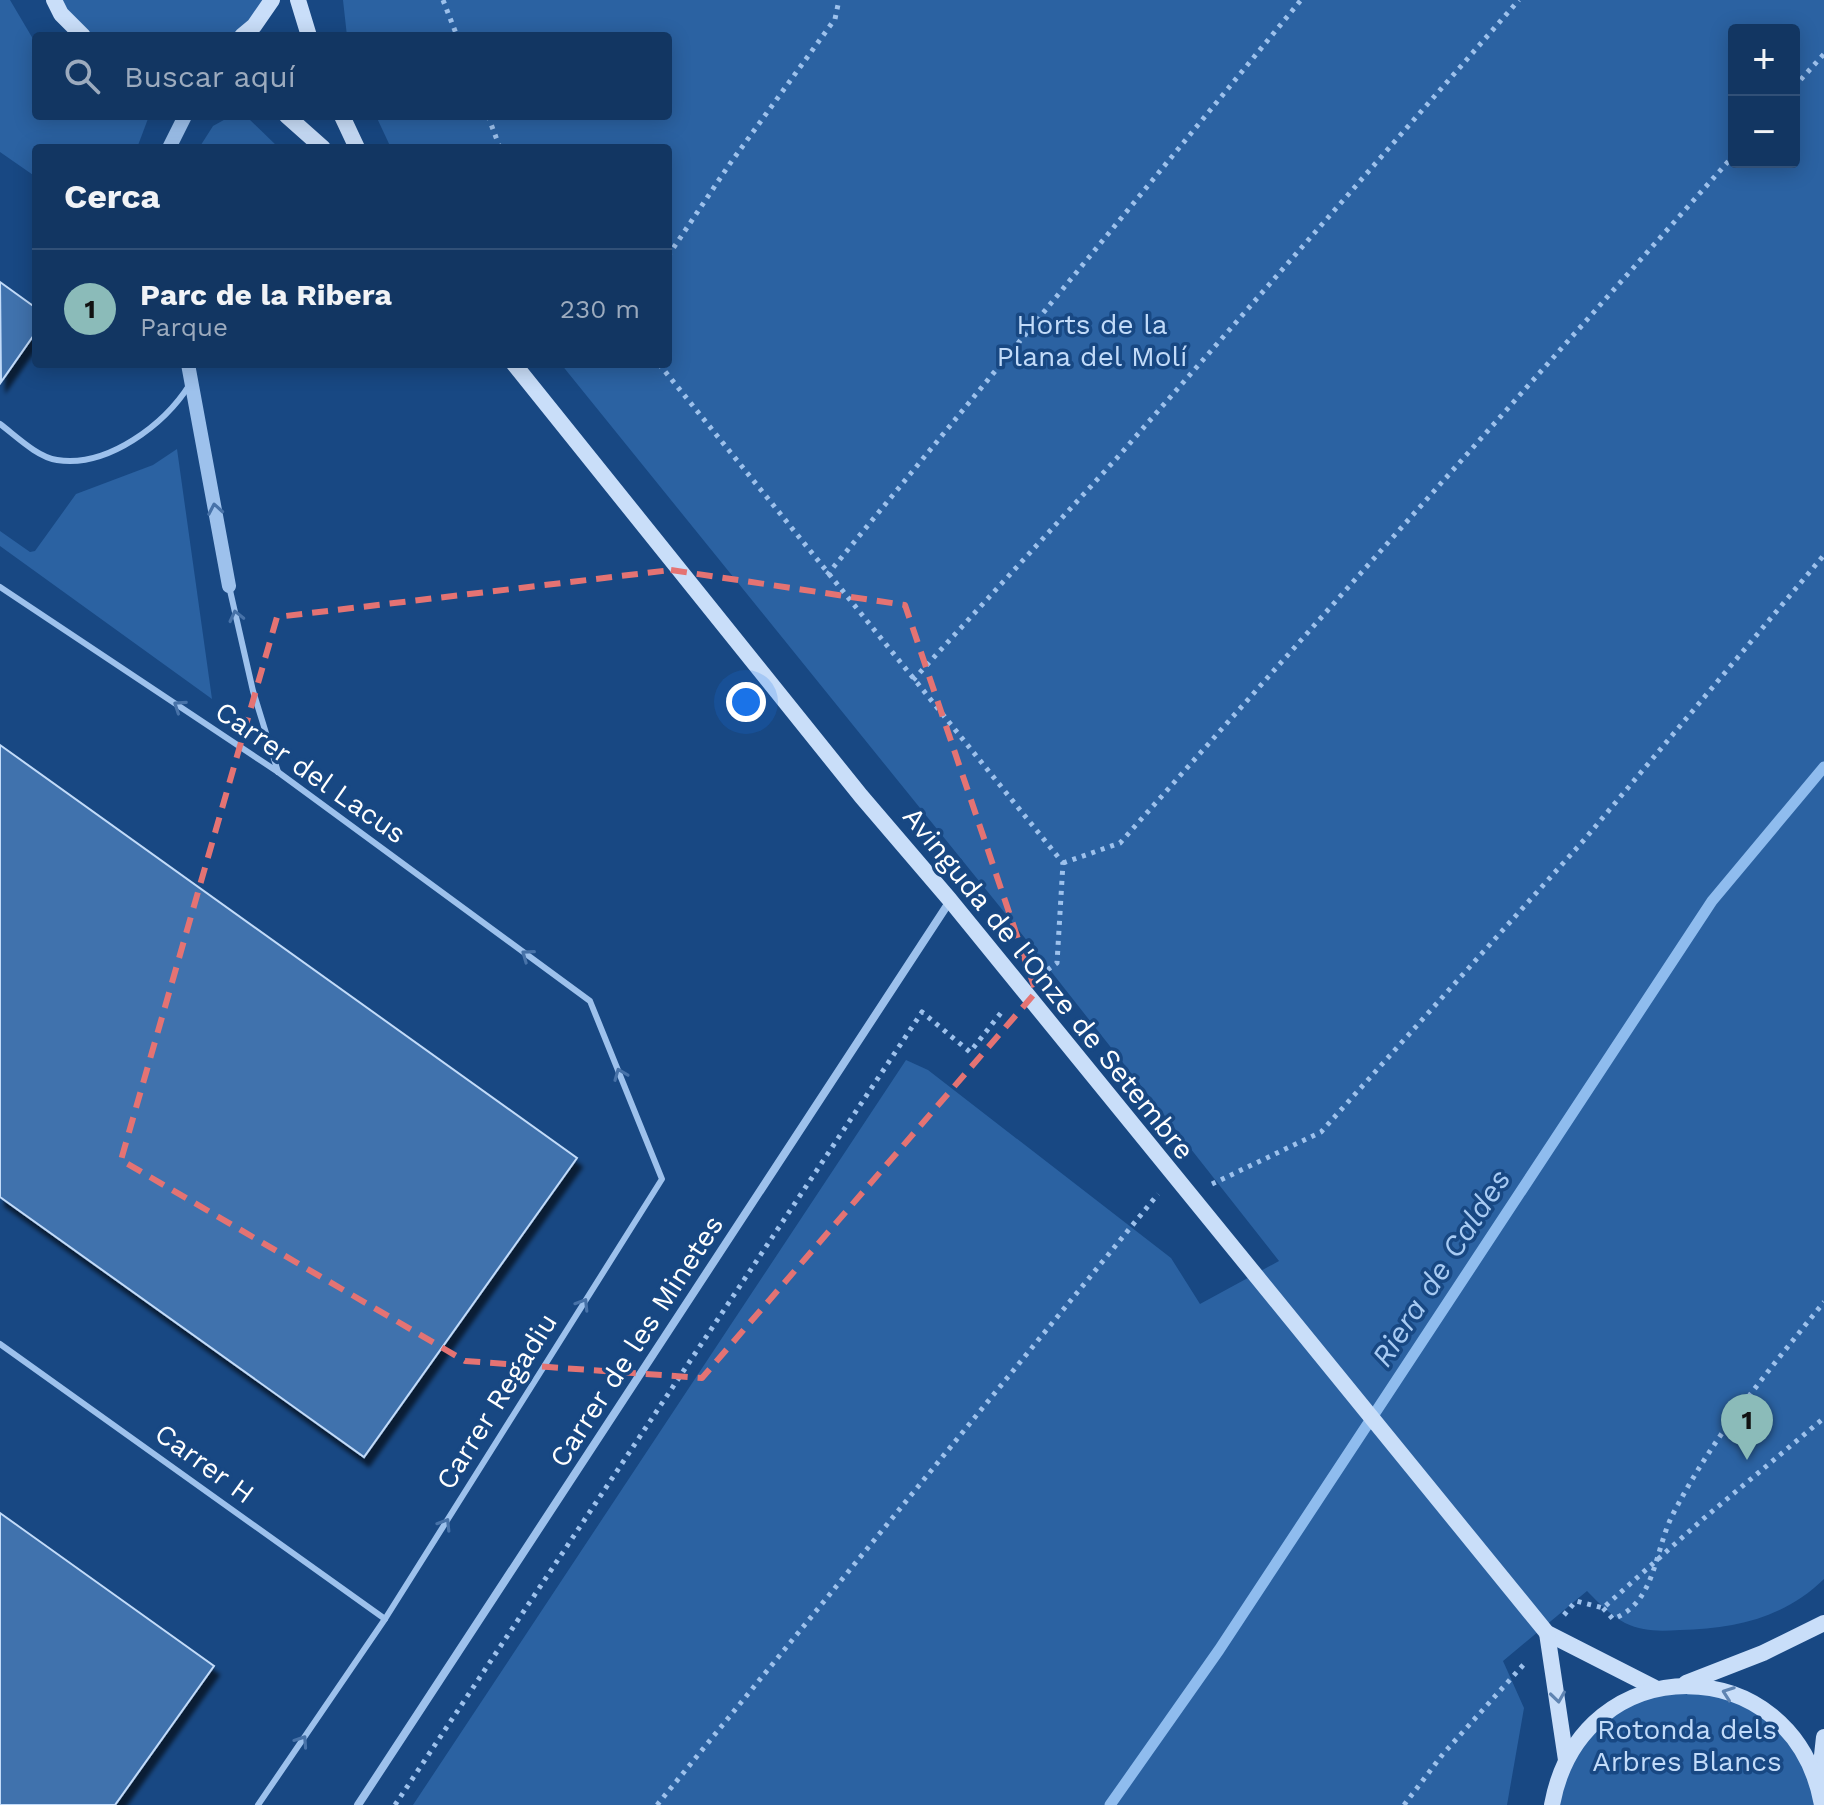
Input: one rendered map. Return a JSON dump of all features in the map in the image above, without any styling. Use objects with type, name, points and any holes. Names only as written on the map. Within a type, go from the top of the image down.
[{"type":"main road","points":[[54,0],[61,14],[79,32]]},
{"type":"main road","points":[[247,32],[272,0]]},
{"type":"main road","points":[[298,0],[308,32]]},
{"type":"main road","points":[[292,120],[318,144]]},
{"type":"main road","points":[[344,120],[355,144]]},
{"type":"main road","name":"Avinguda de l'Onze de Setembre","points":[[517,368],[861,796],[950,900],[1547,1633],[1655,1688]]},
{"type":"main road","points":[[1680,1685],[1763,1653],[1824,1623]]},
{"type":"main road","points":[[1547,1633],[1566,1760]]},
{"type":"main road","points":[[1552,1805],[1566,1760],[1593,1723],[1612,1707],[1655,1688],[1680,1685],[1717,1688],[1751,1701],[1781,1722],[1804,1751],[1818,1784],[1822,1805]]},
{"type":"main road","points":[[1818,1784],[1824,1737]]},
{"type":"street","points":[[171,144],[183,120]]},
{"type":"street","points":[[189,368],[229,586]]},
{"type":"street","points":[[191,382],[198,368]]},
{"type":"street","name":"Carrer de les Minetes","points":[[358,1805],[950,900]]},
{"type":"lane","points":[[0,424],[55,460],[76,460],[104,453],[155,426],[177,405],[191,382]]},
{"type":"lane","points":[[229,586],[253,691],[278,772]]},
{"type":"lane","name":"Carrer del Lacus","points":[[0,587],[278,772],[590,1001]]},
{"type":"lane","name":"Carrer Regadiu","points":[[258,1805],[385,1619],[662,1179],[590,1001]]},
{"type":"lane","name":"Carrer H","points":[[0,1344],[385,1619]]},
{"type":"path","points":[[443,0],[455,32]]},
{"type":"path","points":[[672,250],[835,19],[839,0]]},
{"type":"path","points":[[827,575],[1301,0]]},
{"type":"path","points":[[912,680],[1116,459],[1519,0]]},
{"type":"path","points":[[1800,80],[1824,54]]},
{"type":"path","points":[[490,120],[498,144]]},
{"type":"path","points":[[1063,863],[1120,843],[1728,162]]},
{"type":"path","points":[[662,368],[1063,863],[1057,963]]},
{"type":"path","points":[[1189,1194],[1321,1132],[1584,840],[1824,555]]},
{"type":"path","points":[[395,1805],[922,1012],[970,1052],[1022,988]]},
{"type":"path","points":[[657,1805],[1174,1175]]},
{"type":"path","points":[[1404,1805],[1576,1601],[1603,1608],[1613,1619],[1634,1608],[1651,1582],[1674,1513],[1708,1452],[1746,1397],[1824,1302]]},
{"type":"path","points":[[1603,1608],[1824,1418]]},
{"type":"highlighted area","points":[[671,570],[905,605],[1036,992],[702,1378],[465,1361],[121,1160],[277,617]]},
{"type":"green space","points":[[0,0],[10,0],[32,37],[32,120],[148,120],[138,144],[32,144],[32,174],[0,152]]},
{"type":"green space","points":[[54,0],[272,0],[245,32],[80,32]]},
{"type":"green space","name":"Horts de la Plana del Molí","points":[[343,0],[1824,0],[1824,1579],[1792,1603],[1758,1619],[1700,1629],[1659,1631],[1632,1626],[1610,1613],[1587,1591],[1503,1661],[1524,1708],[1507,1805],[413,1805],[906,1060],[928,1070],[1171,1258],[1200,1304],[1279,1261],[1013,923],[564,368],[672,368],[672,144],[389,144],[378,120],[672,120],[672,32],[347,32]]},
{"type":"green space","points":[[224,120],[250,120],[275,144],[202,144],[213,126]]},
{"type":"green space","points":[[177,449],[212,699],[0,546],[0,531],[30,552],[35,551],[76,494],[153,465]]},
{"type":"green space","name":"Rotonda dels Arbres Blancs","points":[[1717,1688],[1781,1722],[1822,1805],[1552,1805],[1566,1760],[1633,1696]]},
{"type":"building","points":[[0,282],[32,305],[32,338],[1,382]]},
{"type":"building","points":[[0,745],[577,1158],[364,1457],[0,1197]]},
{"type":"building","points":[[0,1513],[214,1666],[115,1805],[0,1805]]},
{"type":"waterway","name":"Riera de Caldes","points":[[1110,1805],[1219,1650],[1712,901],[1824,767]]},
{"type":"place","name":"Parc de la Ribera","points":[[1747,1460]]}]
